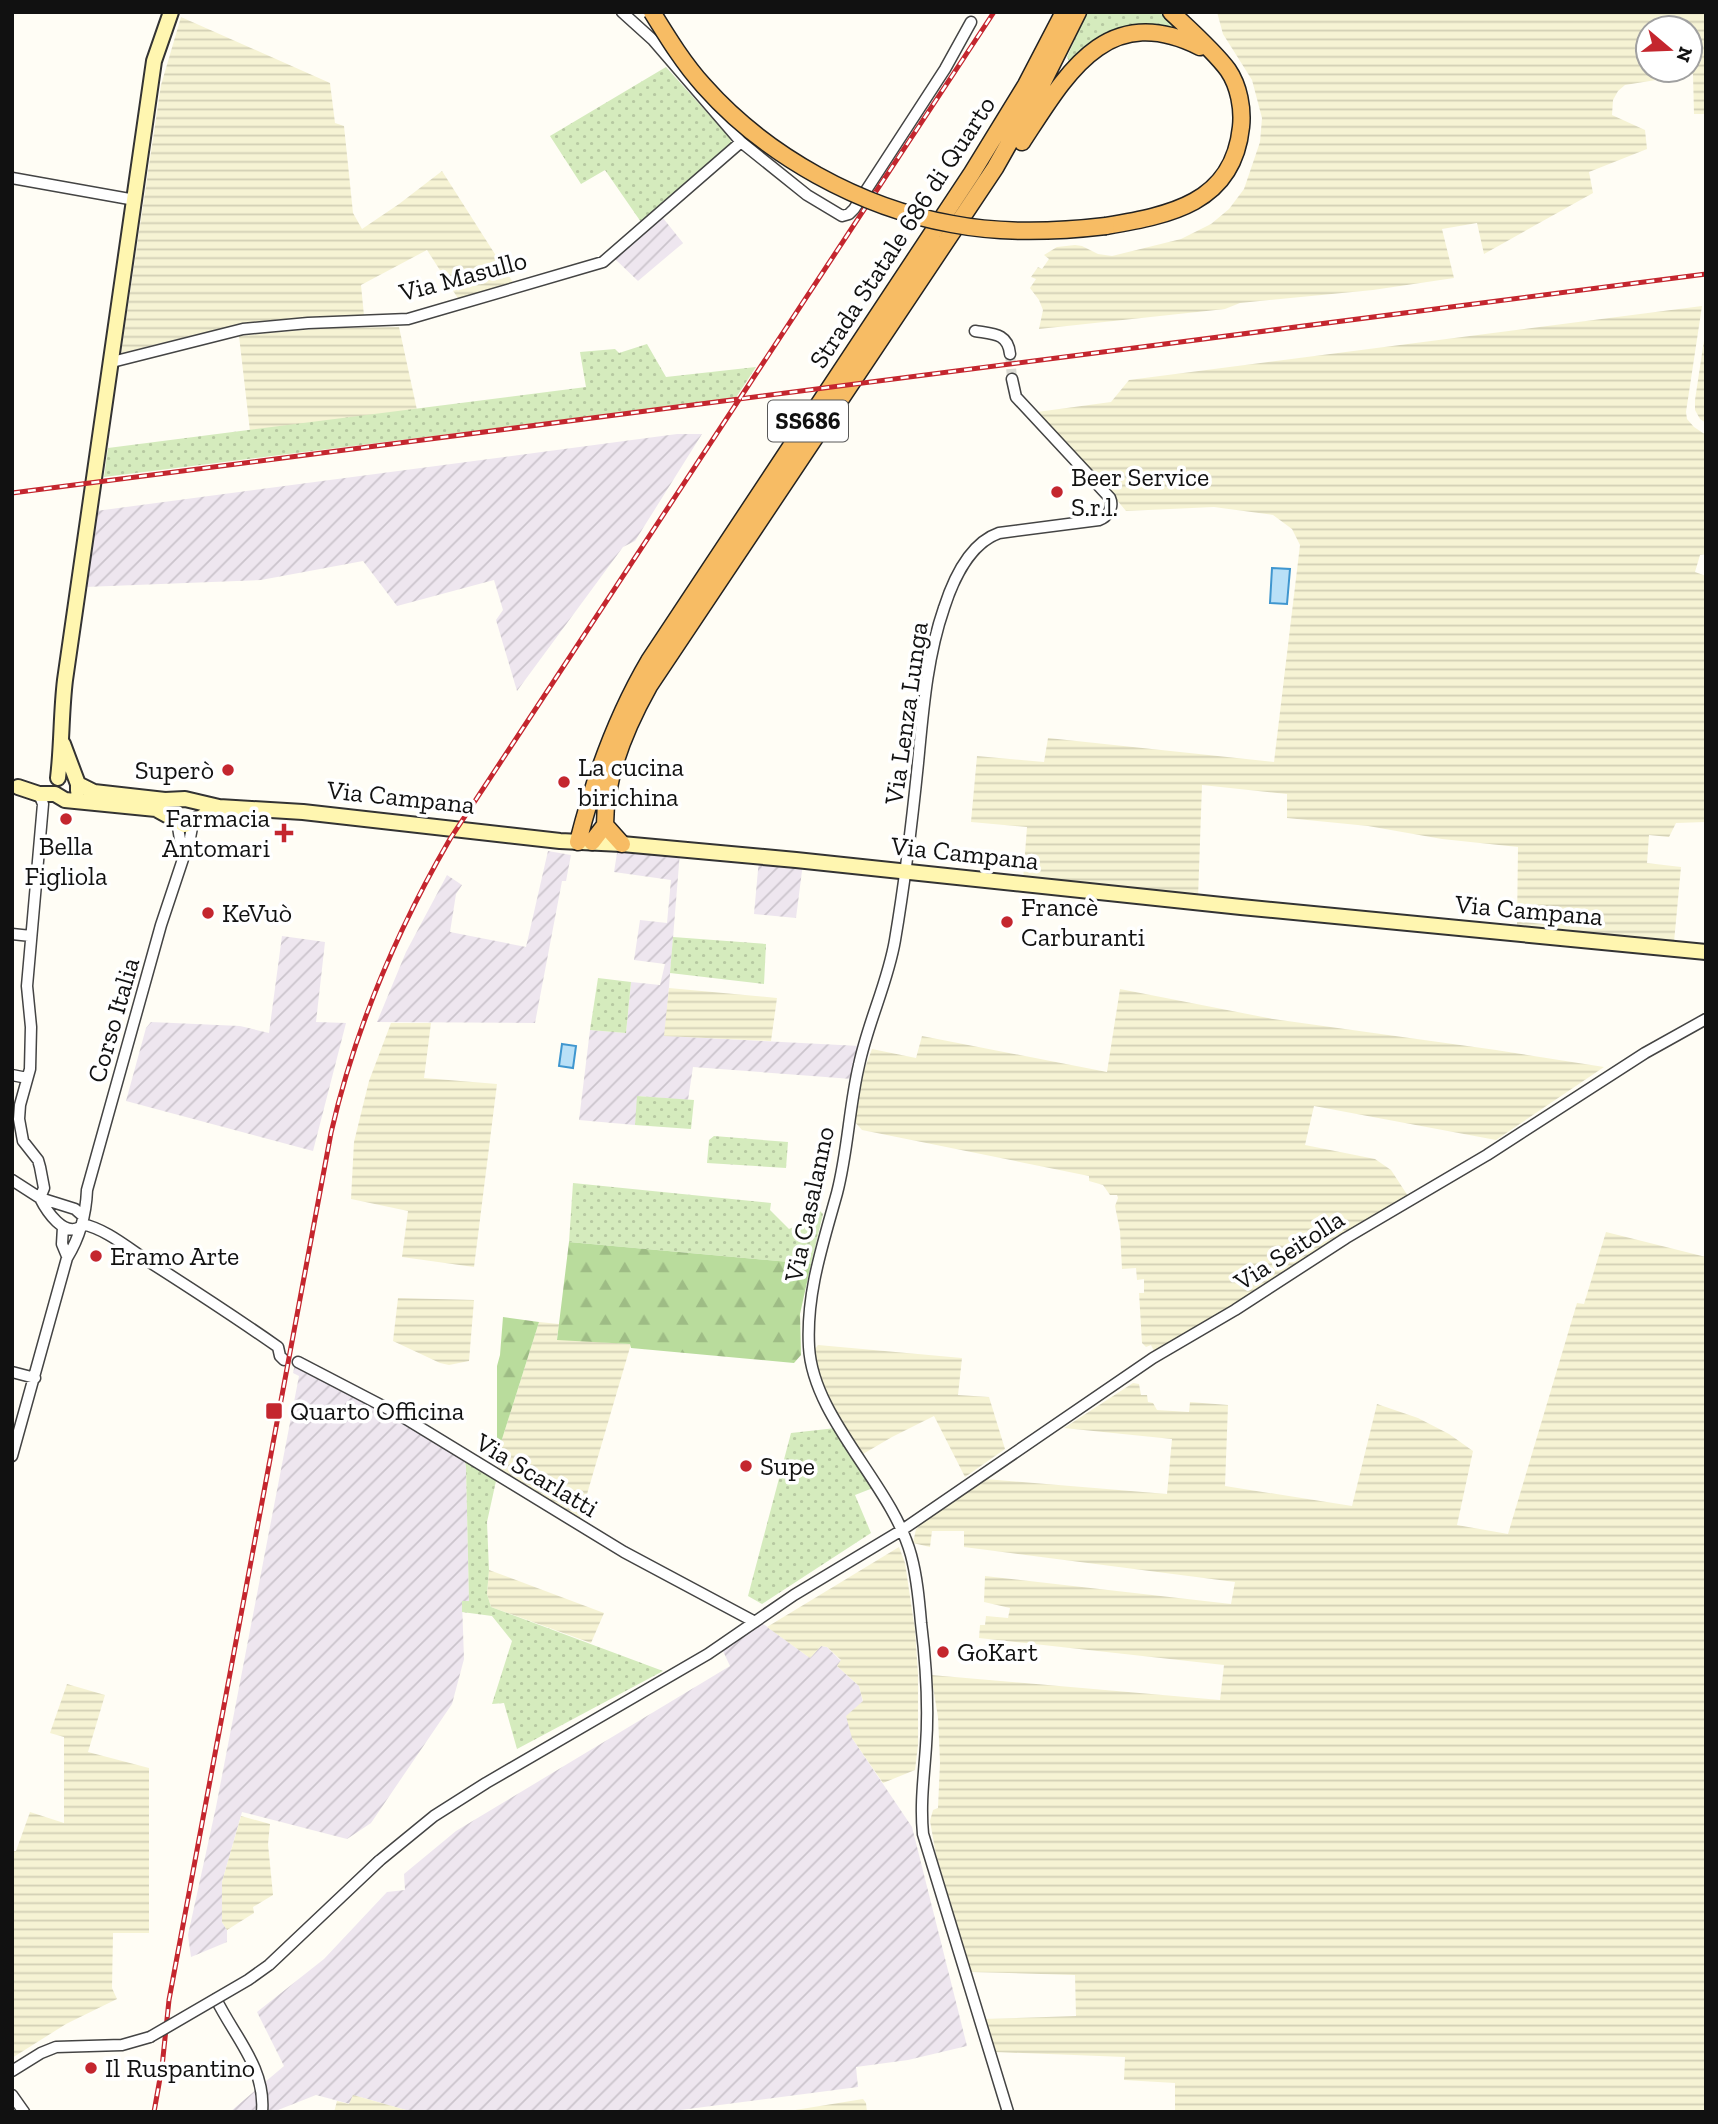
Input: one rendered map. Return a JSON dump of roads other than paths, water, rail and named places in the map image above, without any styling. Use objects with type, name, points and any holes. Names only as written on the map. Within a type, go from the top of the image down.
[{"type":"highway","points":[[652,12],[705,87],[770,145],[853,193],[889,207],[953,225],[1019,231],[1106,226],[1155,217],[1175,211],[1208,193],[1227,171],[1240,142],[1240,101],[1228,69],[1171,12]]},
{"type":"highway","name":"Strada Statale 686 di Quarto","points":[[585,842],[614,731],[649,661],[972,173],[1026,85],[1064,12]]},
{"type":"highway","name":"Strada Statale 686 di Quarto","points":[[604,825],[609,792],[621,747],[649,686],[995,168],[1045,80],[1078,12]]},
{"type":"highway","points":[[995,168],[1017,149],[1074,65],[1100,42],[1127,32],[1150,30],[1178,36],[1210,52]]},
{"type":"highway","points":[[585,842],[604,825],[622,844]]},
{"type":"main road","points":[[56,785],[62,743],[60,723],[65,680],[154,61],[171,12]]},
{"type":"main road","points":[[62,743],[77,782],[76,795],[69,800]]},
{"type":"main road","name":"Via Campana","points":[[15,787],[41,799],[69,775],[94,792],[187,801],[219,807],[303,812],[585,842],[905,871],[1241,908],[1706,951]]},
{"type":"main road","name":"Via Campana","points":[[15,787],[56,785]]},
{"type":"main road","name":"Via Campana","points":[[56,785],[61,799],[156,809],[185,825],[194,821]]},
{"type":"main road","points":[[176,820],[173,810],[187,801],[198,812],[194,821]]},
{"type":"main road","points":[[194,821],[219,807]]},
{"type":"street","points":[[622,12],[653,40],[741,142],[807,195],[839,215],[849,214],[938,80],[971,22]]},
{"type":"street","name":"Via Masullo","points":[[112,362],[243,329],[408,319],[603,261],[741,142]]},
{"type":"street","points":[[12,177],[135,200]]},
{"type":"street","points":[[975,331],[1003,337],[1010,354]]},
{"type":"street","name":"Via Lenza Lunga","points":[[905,871],[924,694],[942,612],[958,575],[983,542],[991,536],[1099,520],[1105,518],[1111,507],[1110,498],[1016,397],[1012,379]]},
{"type":"street","points":[[41,799],[27,986],[31,1027],[30,1069],[19,1119],[23,1140],[38,1160],[44,1188],[40,1198],[44,1206],[70,1231],[78,1217]]},
{"type":"street","name":"Corso Italia","points":[[176,820],[183,859]]},
{"type":"street","name":"Corso Italia","points":[[12,1456],[67,1256],[74,1248],[78,1217],[88,1201],[86,1193],[161,925],[194,821]]},
{"type":"street","name":"Via Casalanno","points":[[905,871],[895,940],[859,1062],[837,1191],[813,1282],[809,1320],[810,1351],[816,1379],[833,1416],[902,1530],[912,1556],[926,1665],[926,1744],[920,1800],[923,1835],[1008,2112]]},
{"type":"street","points":[[12,934],[32,936]]},
{"type":"street","name":"Via Seitolla","points":[[12,2071],[56,2047],[122,2045],[150,2037],[216,1999],[269,1965],[379,1861],[434,1816],[708,1654],[902,1530],[1153,1358],[1235,1310],[1346,1238],[1487,1155],[1645,1053],[1706,1018]]},
{"type":"street","points":[[12,1075],[27,1078]]},
{"type":"street","points":[[12,1180],[113,1238],[278,1347],[284,1360]]},
{"type":"street","points":[[62,1226],[62,1214],[78,1217]]},
{"type":"street","name":"Corso Italia","points":[[62,1226],[62,1244],[67,1256]]},
{"type":"street","name":"Via Scarlatti","points":[[298,1362],[398,1414],[624,1552],[755,1622]]},
{"type":"street","points":[[12,1372],[35,1378]]},
{"type":"street","points":[[216,1999],[258,2078],[262,2093],[262,2112]]},
{"type":"street","points":[[12,2095],[24,2112]]},
{"type":"water","points":[[1272,568],[1290,569],[1287,604],[1270,603]]},
{"type":"water","points":[[562,1044],[576,1046],[573,1068],[559,1066]]},
{"type":"tunnel","points":[[1010,354],[1012,379]]},
{"type":"railway","points":[[154,2112],[169,2000],[331,1133],[352,1056],[379,982],[412,909],[450,839],[994,12]]},
{"type":"railway","points":[[12,493],[1706,274]]},
{"type":"place","name":"Beer Service S.r.l.","points":[[1057,492]]},
{"type":"place","name":"Superò","points":[[228,770]]},
{"type":"place","name":"La cucina birichina","points":[[564,782]]},
{"type":"place","name":"Bella Figliola","points":[[66,819]]},
{"type":"place","name":"Farmacia Antomari","points":[[284,833]]},
{"type":"place","name":"KeVuò","points":[[208,913]]},
{"type":"place","name":"Francè Carburanti","points":[[1007,922]]},
{"type":"place","name":"Eramo Arte","points":[[96,1256]]},
{"type":"place","name":"Quarto Officina","points":[[274,1411]]},
{"type":"place","name":"Supe","points":[[746,1466]]},
{"type":"place","name":"GoKart","points":[[943,1652]]},
{"type":"place","name":"Il Ruspantino","points":[[91,2068]]}]
